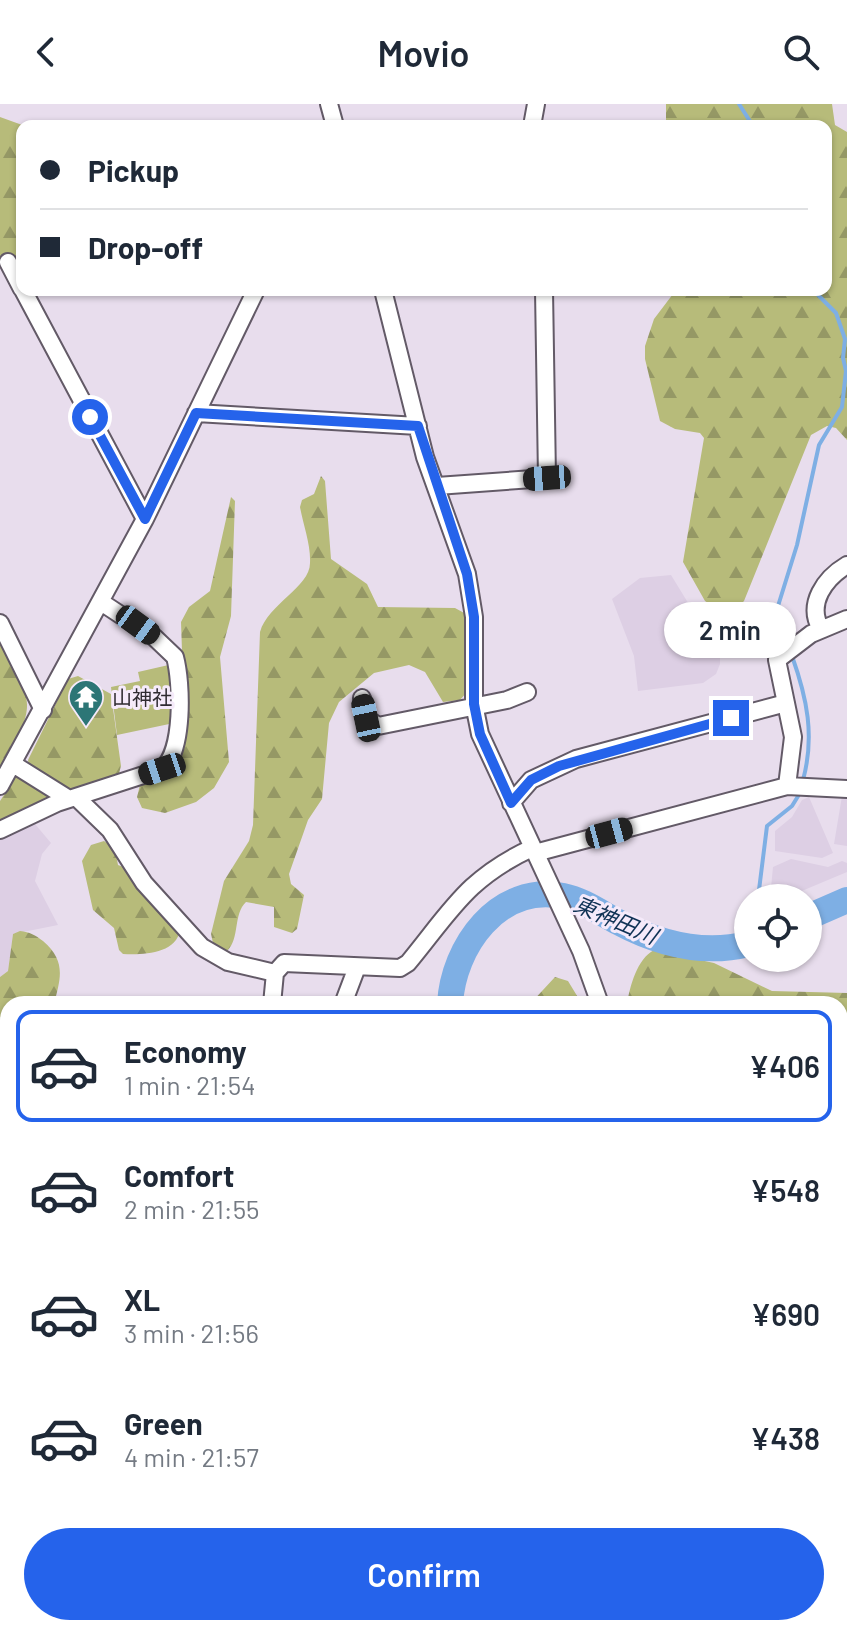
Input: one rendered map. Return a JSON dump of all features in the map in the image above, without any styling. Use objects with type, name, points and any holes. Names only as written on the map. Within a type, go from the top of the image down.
[{"type":"street","points":[[8,262],[16,277]]},
{"type":"street","points":[[26,296],[145,519]]},
{"type":"street","points":[[0,786],[145,519],[253,296]]},
{"type":"street","points":[[385,296],[418,426],[462,553],[471,596],[475,707],[485,748],[564,914],[597,996]]},
{"type":"street","points":[[437,486],[547,478],[544,296]]},
{"type":"street","points":[[196,413],[418,426]]},
{"type":"street","points":[[821,629],[815,612],[817,600],[830,578],[847,565]]},
{"type":"street","points":[[0,830],[72,798],[167,766],[179,721],[175,657],[154,637],[101,602]]},
{"type":"street","points":[[787,786],[793,737],[777,660],[821,629],[847,619]]},
{"type":"street","points":[[0,623],[43,710]]},
{"type":"street","points":[[362,698],[366,718],[378,726],[475,707],[527,692]]},
{"type":"street","points":[[511,803],[531,780],[576,759],[786,703]]},
{"type":"street","points":[[13,764],[72,798],[114,835],[144,883],[202,947],[228,962],[275,973]]},
{"type":"street","points":[[273,996],[278,967],[291,961],[392,969],[408,963],[467,888],[492,869],[534,850],[787,786],[847,789]]},
{"type":"street","points":[[346,996],[357,967]]},
{"type":"shaded area","points":[[671,575],[720,655],[720,664],[716,674],[703,683],[638,691],[634,656],[612,599],[640,578]]},
{"type":"shaded area","points":[[842,796],[847,796],[847,846],[834,844]]},
{"type":"shaded area","points":[[809,797],[833,853],[822,858],[775,851],[775,831],[792,817],[802,800]]},
{"type":"shaded area","points":[[35,824],[51,843],[42,854],[35,881],[58,925],[13,934],[8,971],[0,977],[0,838]]},
{"type":"shaded area","points":[[791,859],[828,867],[842,861],[847,863],[847,872],[818,884],[771,884],[773,867]]},
{"type":"green space","points":[[666,104],[832,104],[835,125],[847,132],[847,440],[836,428],[827,426],[811,435],[744,601],[735,610],[719,610],[705,601],[683,562],[704,438],[700,433],[675,429],[660,421],[645,359],[645,346],[654,319],[671,296],[832,296],[832,120],[666,120]]},
{"type":"green space","points":[[0,117],[16,123],[16,256],[0,256]]},
{"type":"green space","points":[[321,476],[325,481],[331,559],[367,584],[378,607],[455,608],[466,614],[467,692],[460,700],[443,702],[425,672],[409,665],[374,673],[339,702],[329,723],[322,799],[308,820],[289,874],[291,884],[304,895],[297,929],[292,933],[274,927],[274,907],[246,902],[239,913],[234,940],[227,951],[213,943],[211,934],[224,881],[249,841],[253,825],[260,632],[271,613],[308,572],[309,549],[300,507],[302,500],[314,494]]},
{"type":"green space","points":[[231,497],[235,501],[231,616],[220,657],[229,762],[214,788],[196,802],[165,813],[142,808],[137,797],[140,785],[164,773],[184,709],[181,622],[189,607],[210,591]]},
{"type":"green space","points":[[765,613],[779,628],[780,648],[769,645],[759,634],[757,618]]},
{"type":"green space","points":[[0,635],[25,691],[27,703],[21,730],[0,771]]},
{"type":"green space","points":[[173,664],[174,723],[117,735],[111,687],[140,681],[138,672]]},
{"type":"green space","points":[[78,676],[111,694],[121,766],[118,777],[68,793],[29,768],[28,760],[68,679]]},
{"type":"green space","points":[[17,775],[55,795],[0,825],[0,801]]},
{"type":"green space","points":[[104,841],[115,849],[118,865],[126,868],[180,930],[172,944],[149,953],[123,954],[119,950],[114,928],[93,910],[82,861],[91,845]]},
{"type":"green space","points":[[20,931],[30,933],[55,955],[60,970],[56,996],[0,996],[0,977],[8,971],[13,934]]},
{"type":"green space","points":[[654,950],[714,963],[772,991],[847,993],[847,996],[629,996],[632,981],[648,954]]},
{"type":"green space","points":[[555,977],[568,981],[577,996],[537,996]]},
{"type":"waterway","points":[[739,104],[749,120]]},
{"type":"waterway","points":[[788,645],[778,606],[797,545],[819,445],[842,407],[846,371],[843,358],[845,339],[836,313],[819,296]]},
{"type":"waterway","points":[[792,656],[808,717],[807,764],[803,780]]},
{"type":"waterway","points":[[760,884],[767,826],[792,806],[800,793]]},
{"type":"waterway","name":"東神田川","points":[[451,996],[460,961],[483,924],[499,909],[518,899],[540,895],[578,900],[634,930],[665,942],[698,948],[734,946]]},
{"type":"waterway","name":"東神田川","points":[[822,911],[847,900]]},
{"type":"place","name":"山神社","points":[[86,728]]},
{"type":"route","points":[[90,417],[145,519],[196,413],[418,426],[425,457],[455,533],[467,574],[474,617],[476,719],[485,748],[511,803],[517,800],[531,780],[576,759],[731,718]]}]
